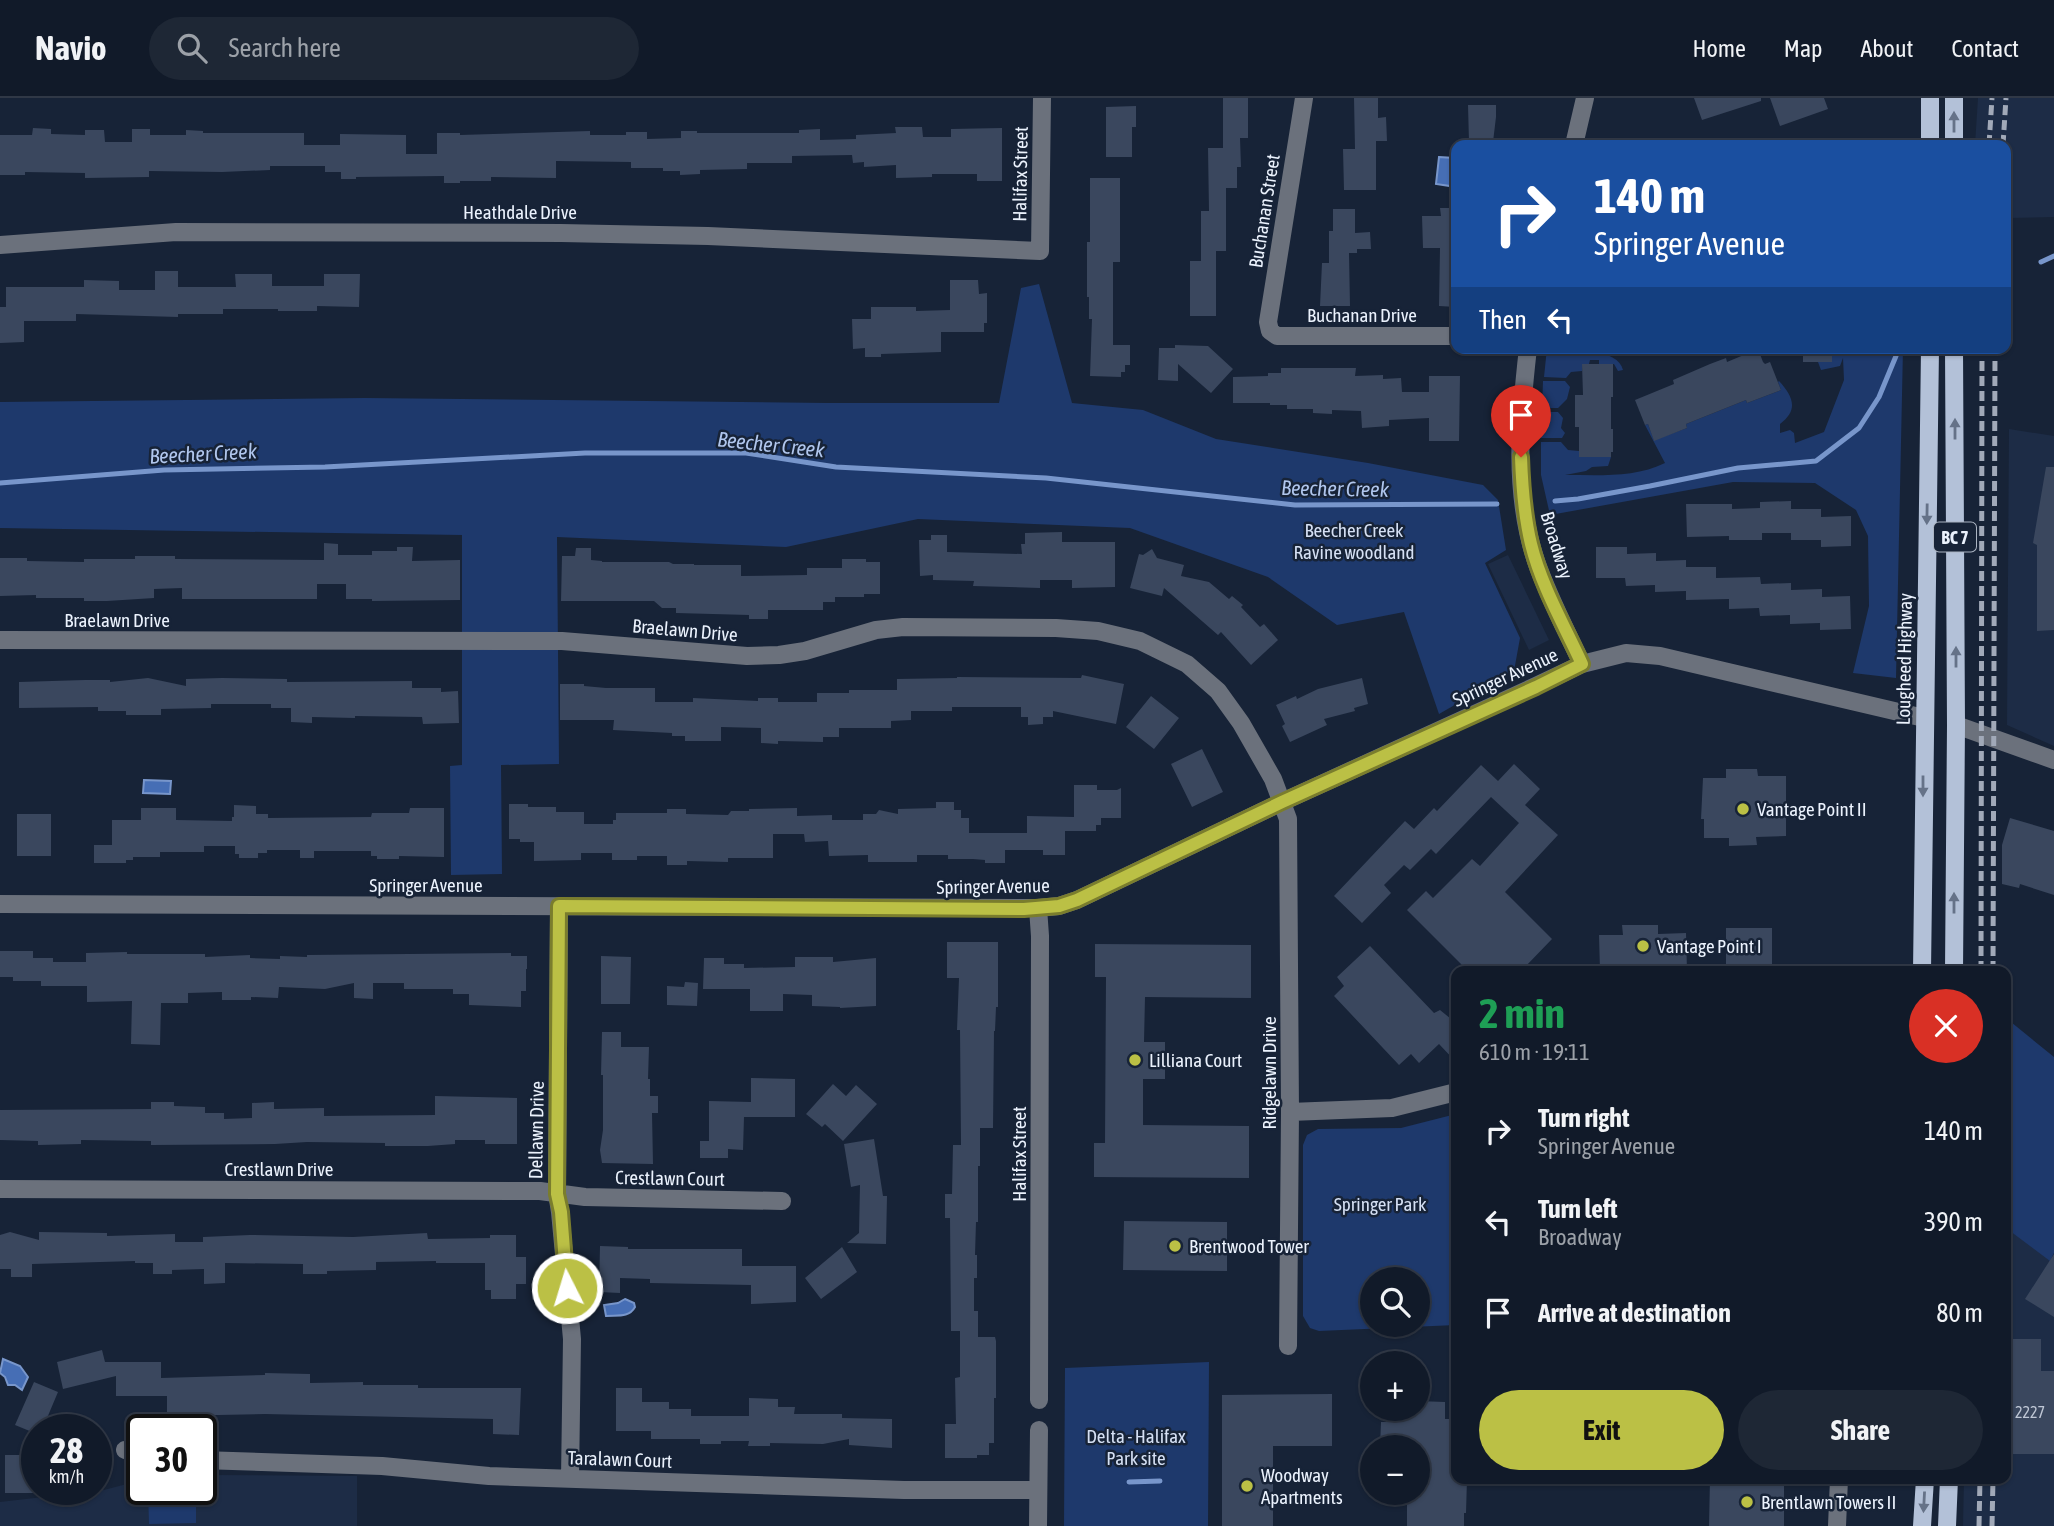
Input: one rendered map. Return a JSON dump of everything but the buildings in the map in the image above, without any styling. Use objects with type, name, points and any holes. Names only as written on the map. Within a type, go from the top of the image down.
[{"type":"main road","points":[[1930,98],[1930,140]]},
{"type":"main road","points":[[1954,98],[1954,140]]},
{"type":"main road","name":"Lougheed Highway","points":[[1922,966],[1930,354]]},
{"type":"main road","name":"BC 7","points":[[1954,966],[1955,354]]},
{"type":"main road","points":[[1922,1526],[1925,1484]]},
{"type":"main road","points":[[1947,1526],[1949,1484]]},
{"type":"street","name":"Halifax Street","points":[[1040,251],[1042,98]]},
{"type":"street","name":"Buchanan Street","points":[[1270,331],[1268,322],[1304,98]]},
{"type":"street","points":[[1575,140],[1585,98]]},
{"type":"street","name":"Heathdale Drive","points":[[0,246],[176,232],[561,233],[708,236],[1040,251]]},
{"type":"street","name":"Buchanan Drive","points":[[1270,331],[1277,336],[1451,336]]},
{"type":"street","name":"Broadway","points":[[1528,354],[1521,433],[1521,482],[1525,516],[1542,578],[1582,664]]},
{"type":"street","name":"Braelawn Drive","points":[[0,640],[461,643],[562,641],[747,656],[805,651],[876,630],[903,627],[1056,628],[1098,631],[1140,640],[1187,664],[1218,691],[1241,723],[1273,779],[1282,802]]},
{"type":"street","name":"Springer Avenue","points":[[0,904],[1059,906],[1077,900],[1582,664],[1626,653],[1660,656],[1924,718]]},
{"type":"street","points":[[1956,725],[2054,760]]},
{"type":"street","name":"Ridgelawn Drive","points":[[1282,802],[1289,828],[1289,1346]]},
{"type":"street","name":"Dellawn Drive","points":[[559,906],[557,1194],[561,1212],[572,1339],[570,1478]]},
{"type":"street","name":"Halifax Street","points":[[1038,908],[1039,1400]]},
{"type":"street","points":[[1290,1112],[1392,1108],[1451,1093]]},
{"type":"street","name":"Crestlawn Drive","points":[[0,1189],[557,1194]]},
{"type":"street","name":"Crestlawn Court","points":[[557,1194],[585,1197],[782,1201]]},
{"type":"street","points":[[1038,1430],[1038,1526]]},
{"type":"street","name":"Taralawn Court","points":[[217,1461],[382,1466],[489,1475],[904,1490],[1038,1490]]},
{"type":"street","points":[[1837,1526],[1839,1484]]},
{"type":"shaded area","points":[[1978,98],[2054,98],[2054,217],[2011,218],[2011,140],[1975,140]]},
{"type":"shaded area","points":[[1439,157],[1451,158],[1450,186],[1436,184]]},
{"type":"shaded area","points":[[2009,429],[2054,436],[2054,746],[2007,725]]},
{"type":"shaded area","points":[[1508,555],[1549,640],[1529,650],[1488,564]]},
{"type":"shaded area","points":[[144,780],[171,781],[170,794],[143,793]]},
{"type":"shaded area","points":[[2011,1231],[2054,1259],[2054,1526],[1963,1526],[1964,1484],[2011,1484]]},
{"type":"shaded area","points":[[625,1299],[634,1303],[632,1311],[606,1316],[604,1305]]},
{"type":"shaded area","points":[[3,1359],[20,1366],[28,1377],[22,1390],[15,1385],[8,1385],[0,1373]]},
{"type":"shaded area","points":[[217,1475],[357,1476],[357,1526],[0,1526],[0,1502],[21,1500],[21,1505],[112,1505],[112,1488],[126,1484],[126,1505],[217,1505]]},
{"type":"green space","name":"Beecher Creek Ravine woodland","points":[[1039,284],[1072,403],[1143,410],[1216,439],[1368,463],[1483,485],[1498,500],[1506,550],[1485,563],[1520,638],[1514,671],[1439,714],[1404,612],[1337,625],[1268,577],[1130,528],[918,519],[786,547],[557,537],[559,764],[501,765],[502,874],[451,875],[450,766],[462,765],[462,535],[0,528],[0,402],[365,398],[999,403],[1021,288]]},
{"type":"green space","points":[[1546,354],[1604,354],[1619,362],[1623,370],[1618,371],[1614,364],[1599,364],[1599,360],[1590,360],[1589,364],[1583,364],[1582,371],[1571,372],[1566,378],[1544,377]]},
{"type":"green space","points":[[1832,354],[1903,354],[1896,678],[1853,673],[1869,606],[1868,536],[1856,510],[1815,483],[1733,482],[1550,515],[1541,475],[1541,442],[1561,442],[1568,450],[1579,451],[1580,457],[1611,457],[1608,466],[1592,467],[1586,471],[1565,475],[1616,475],[1653,468],[1665,463],[1645,425],[1648,424],[1654,440],[1687,428],[1686,424],[1746,400],[1747,403],[1781,390],[1779,381],[1788,392],[1792,403],[1790,413],[1780,424],[1780,433],[1790,430],[1794,433],[1795,443],[1824,432],[1844,380],[1843,358],[1840,366],[1821,370],[1818,362],[1832,362]]},
{"type":"green space","points":[[1543,381],[1565,381],[1570,387],[1567,399],[1558,408],[1542,408]]},
{"type":"green space","points":[[1541,412],[1558,412],[1563,418],[1561,428],[1565,433],[1562,438],[1541,438]]},
{"type":"green space","points":[[2011,1022],[2054,1057],[2054,1253],[2050,1261],[2011,1232]]},
{"type":"green space","name":"Springer Park","points":[[1451,1115],[1451,1325],[1430,1326],[1430,1267],[1360,1267],[1360,1329],[1319,1331],[1310,1328],[1303,1316],[1303,1145],[1307,1135],[1318,1129],[1401,1128]]},
{"type":"green space","name":"Delta - Halifax Park site","points":[[1209,1362],[1208,1526],[1064,1526],[1065,1368]]},
{"type":"green space","points":[[148,1505],[196,1505],[196,1523],[149,1524]]},
{"type":"waterway","name":"Beecher Creek","points":[[2041,262],[2054,256]]},
{"type":"waterway","name":"Beecher Creek","points":[[1555,501],[1578,499],[1738,468],[1816,461],[1859,428],[1879,397],[1896,356]]},
{"type":"waterway","name":"Beecher Creek","points":[[0,483],[164,470],[325,467],[585,453],[746,453],[836,467],[1046,478],[1295,505],[1497,504]]},
{"type":"waterway","points":[[1129,1482],[1160,1481]]},
{"type":"railway","points":[[1989,140],[1992,98]]},
{"type":"railway","points":[[2003,140],[2006,98]]},
{"type":"railway","points":[[1981,966],[1982,354]]},
{"type":"railway","points":[[1993,966],[1995,354]]},
{"type":"railway","points":[[1979,1526],[1980,1484]]},
{"type":"railway","points":[[1992,1526],[1993,1484]]},
{"type":"place","name":"Vantage Point II","points":[[1743,809]]},
{"type":"place","name":"Vantage Point I","points":[[1643,946]]},
{"type":"place","name":"Lilliana Court","points":[[1135,1060]]},
{"type":"place","name":"Brentwood Tower","points":[[1175,1246]]},
{"type":"place","name":"Woodway Apartments","points":[[1247,1486]]},
{"type":"place","name":"Brentlawn Towers II","points":[[1747,1502]]},
{"type":"route","points":[[567,1288],[557,1194],[559,906],[1024,909],[1059,906],[1536,687],[1582,664],[1542,578],[1531,545],[1521,482],[1521,457]]}]
